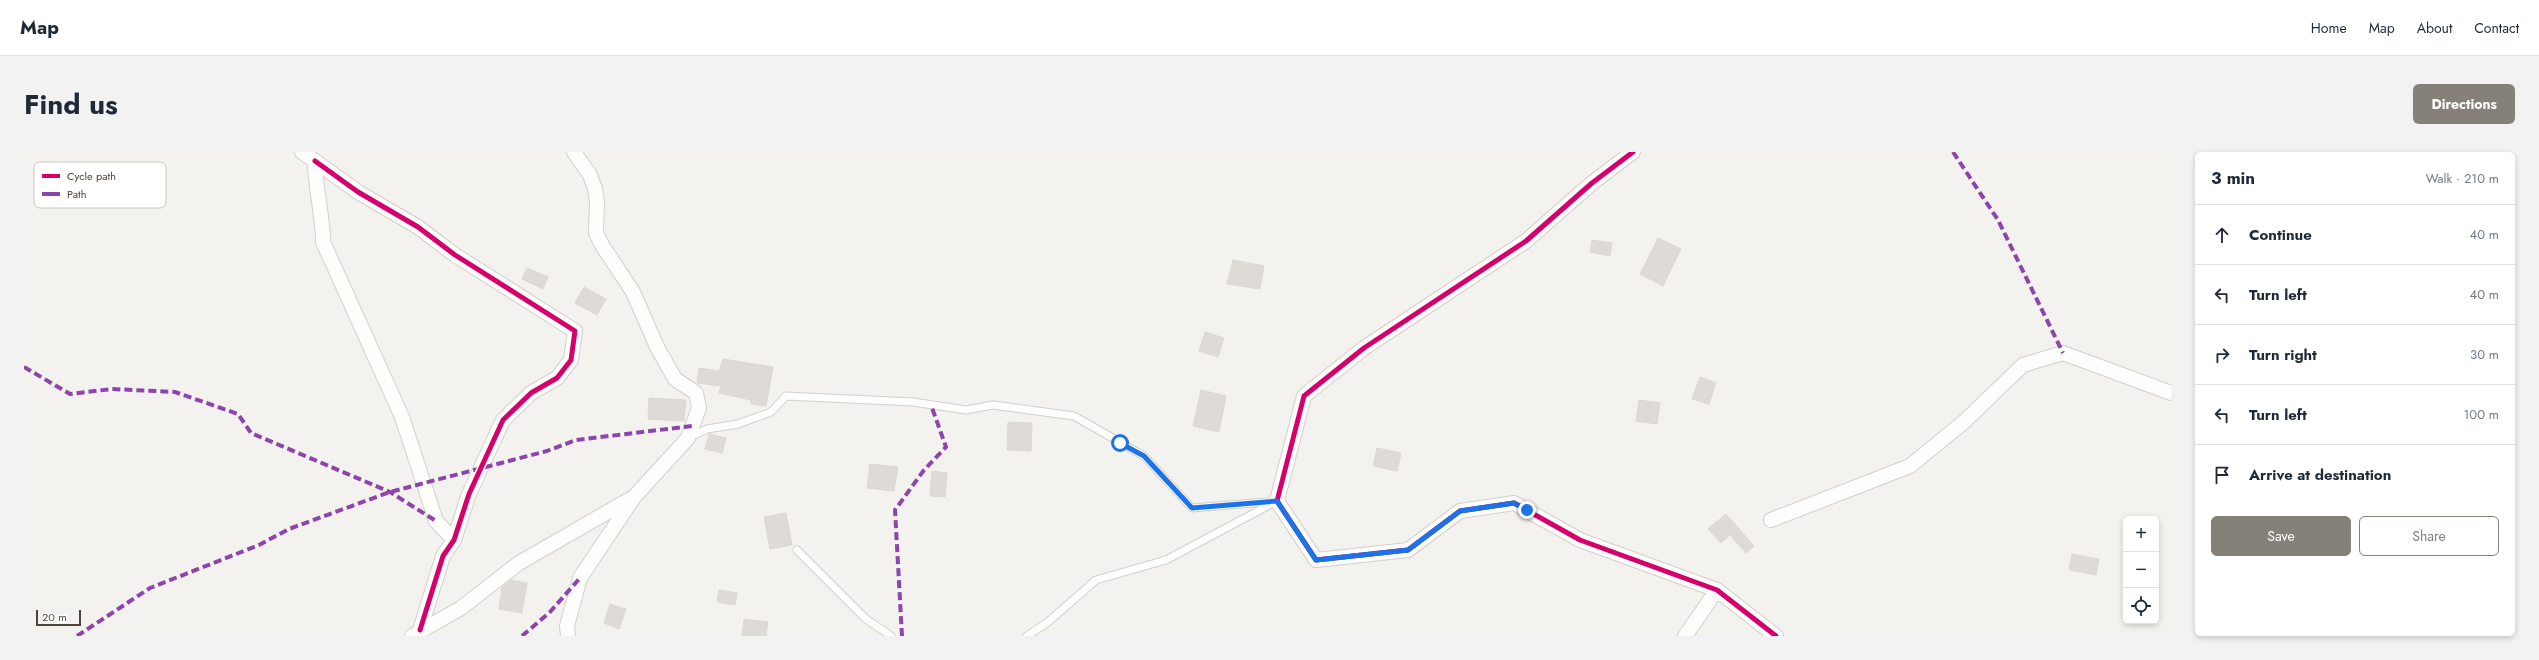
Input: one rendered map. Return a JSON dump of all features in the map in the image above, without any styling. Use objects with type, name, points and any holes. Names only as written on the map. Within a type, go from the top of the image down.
[{"type":"street","points":[[302,152],[358,192],[418,227],[455,255],[575,331],[571,360],[557,378],[531,393],[503,420],[469,494],[454,540],[442,556],[416,633]]},
{"type":"street","points":[[568,636],[567,626],[580,578],[634,496],[688,438],[699,408],[696,393],[675,379],[657,347],[633,292],[602,245],[596,233],[597,202],[595,189],[590,175],[574,152]]},
{"type":"street","points":[[1633,152],[1592,183],[1526,241],[1364,348],[1304,396],[1277,501],[1316,560],[1408,550],[1460,511],[1514,503],[1580,540],[1717,590],[1776,636]]},
{"type":"street","points":[[315,161],[315,175],[323,223],[323,242],[402,417],[436,521],[454,540]]},
{"type":"street","points":[[1771,520],[1910,466],[1965,421],[2023,365],[2063,353],[2171,393]]},
{"type":"street","points":[[416,633],[461,608],[519,563],[634,496]]},
{"type":"street","points":[[1685,636],[1717,590]]},
{"type":"lane","points":[[688,438],[707,430],[738,424],[771,412],[786,396],[913,402],[966,410],[993,405],[1074,416],[1144,456],[1192,508],[1277,501]]},
{"type":"lane","points":[[1027,636],[1048,622],[1096,580],[1166,560],[1277,501]]},
{"type":"lane","points":[[797,550],[866,619],[891,636]]},
{"type":"building","points":[[1658,238],[1681,249],[1663,286],[1640,274]]},
{"type":"building","points":[[1592,240],[1612,243],[1610,256],[1590,252]]},
{"type":"building","points":[[1233,260],[1264,266],[1260,289],[1227,284]]},
{"type":"building","points":[[527,268],[548,277],[543,289],[522,279]]},
{"type":"building","points":[[584,287],[606,299],[597,315],[575,303]]},
{"type":"building","points":[[1205,332],[1224,338],[1218,357],[1199,351]]},
{"type":"building","points":[[723,359],[773,367],[766,406],[751,404],[751,400],[719,393],[721,386],[697,383],[699,368],[719,371]]},
{"type":"building","points":[[1700,377],[1716,383],[1709,404],[1692,399]]},
{"type":"building","points":[[1201,390],[1226,396],[1219,432],[1193,426]]},
{"type":"building","points":[[649,398],[686,400],[684,421],[648,419]]},
{"type":"building","points":[[1639,400],[1660,403],[1657,424],[1636,421]]},
{"type":"building","points":[[1008,422],[1032,423],[1031,451],[1007,450]]},
{"type":"building","points":[[709,434],[726,438],[722,453],[705,449]]},
{"type":"building","points":[[1377,448],[1401,453],[1397,471],[1373,466]]},
{"type":"building","points":[[870,464],[898,467],[894,491],[867,488]]},
{"type":"building","points":[[932,471],[947,473],[945,497],[930,496]]},
{"type":"building","points":[[786,513],[792,545],[770,549],[764,517]]},
{"type":"building","points":[[1726,514],[1754,546],[1746,553],[1730,535],[1721,543],[1708,529]]},
{"type":"building","points":[[2072,554],[2099,559],[2096,575],[2069,570]]},
{"type":"building","points":[[511,580],[527,583],[522,613],[499,609],[502,587]]},
{"type":"building","points":[[719,590],[737,593],[735,605],[717,602]]},
{"type":"building","points":[[610,604],[626,609],[619,629],[604,623]]},
{"type":"building","points":[[744,619],[768,622],[766,636],[742,636]]},
{"type":"marked path","points":[[1953,152],[1998,220],[2063,353]]},
{"type":"marked path","points":[[24,367],[70,394],[112,389],[175,392],[238,414],[251,433],[390,492],[436,521]]},
{"type":"marked path","points":[[902,636],[895,510],[924,470],[946,447],[931,405]]},
{"type":"marked path","points":[[77,636],[150,588],[259,545],[289,529],[390,492],[547,451],[576,440],[692,426]]},
{"type":"marked path","points":[[522,636],[550,612],[580,578]]},
{"type":"cycle path","points":[[1633,152],[1592,183],[1526,241],[1364,348],[1304,396],[1277,501],[1316,560],[1408,550],[1460,511],[1514,503],[1580,540],[1717,590],[1776,636]]},
{"type":"cycle path","points":[[315,161],[358,192],[418,227],[455,255],[575,331],[571,360],[557,378],[531,393],[503,420],[469,494],[454,540],[443,556],[420,630]]},
{"type":"route","points":[[1120,443],[1144,456],[1192,508],[1277,501],[1316,560],[1408,550],[1460,511],[1514,503],[1527,510]]}]
